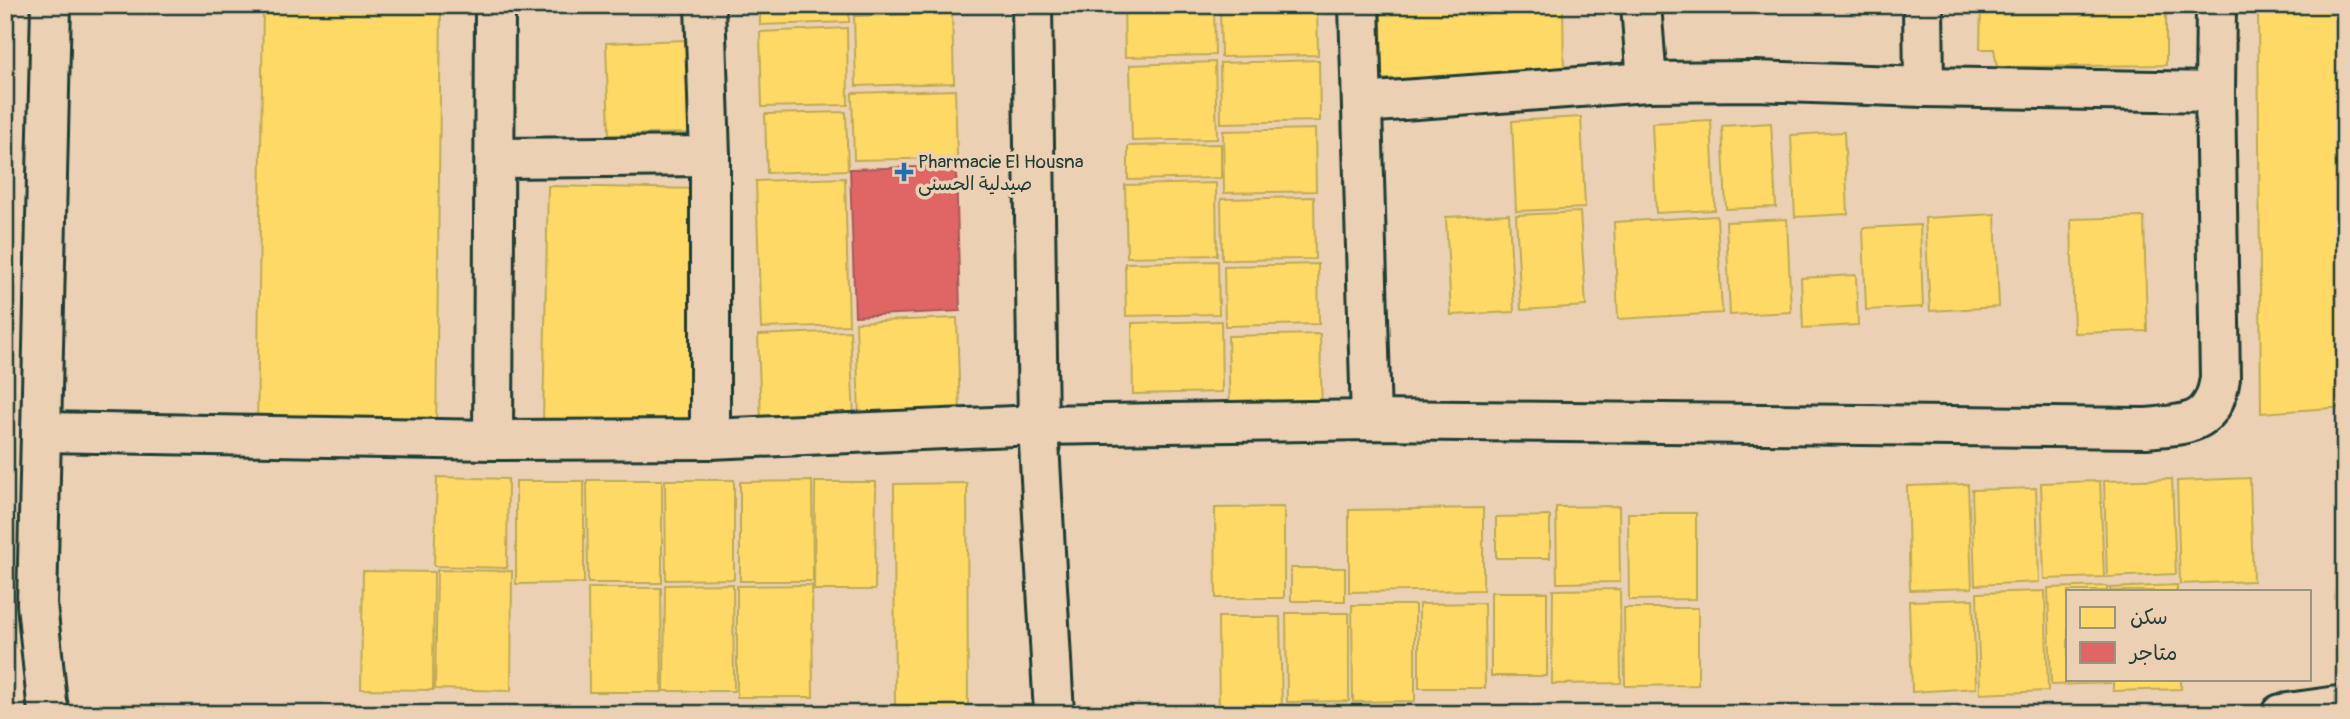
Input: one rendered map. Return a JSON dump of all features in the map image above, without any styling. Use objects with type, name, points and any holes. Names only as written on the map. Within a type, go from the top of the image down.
[{"type":"street","points":[[50,714],[37,604],[51,5]]},
{"type":"street","points":[[493,440],[495,5]]},
{"type":"street","points":[[705,5],[710,156],[710,439]]},
{"type":"street","points":[[1032,5],[1038,425],[1054,714]]},
{"type":"street","points":[[1359,5],[1366,169],[1371,420]]},
{"type":"street","points":[[1642,5],[1647,82]]},
{"type":"street","points":[[1923,5],[1924,87]]},
{"type":"street","points":[[43,432],[493,440],[710,439],[1038,425],[1371,420],[2146,428],[2196,421],[2209,412],[2217,398],[2220,378],[2216,5]]},
{"type":"street","points":[[1362,103],[1647,82],[1755,81],[2215,92]]},
{"type":"street","points":[[496,159],[710,156]]},
{"type":"street","points":[[2281,714],[2345,705]]},
{"type":"building: سكن","points":[[263,5],[441,5],[436,436],[257,435]]},
{"type":"building: سكن","points":[[760,5],[849,5],[849,22],[760,25]]},
{"type":"building: سكن","points":[[854,5],[956,5],[956,7],[854,10]]},
{"type":"building: سكن","points":[[1124,5],[1214,5],[1215,55],[1125,57]]},
{"type":"building: سكن","points":[[1220,5],[1317,5],[1318,55],[1221,57]]},
{"type":"building: سكن","points":[[1381,5],[1563,5],[1564,77],[1382,79]]},
{"type":"building: سكن","points":[[1981,5],[2166,5],[2166,65],[1997,67],[1994,49],[1980,49]]},
{"type":"building: سكن","points":[[2258,5],[2345,5],[2345,407],[2261,413]]},
{"type":"building: سكن","points":[[952,13],[954,83],[856,86],[854,16]]},
{"type":"building: سكن","points":[[847,28],[848,105],[762,107],[760,32]]},
{"type":"building: سكن","points":[[686,40],[688,133],[609,135],[606,43]]},
{"type":"building: سكن","points":[[1319,60],[1320,121],[1221,123],[1220,63]]},
{"type":"building: سكن","points":[[1215,62],[1217,139],[1132,141],[1130,65]]},
{"type":"building: سكن","points":[[955,90],[957,158],[854,160],[852,93]]},
{"type":"building: سكن","points":[[846,112],[848,170],[767,173],[765,114]]},
{"type":"building: سكن","points":[[1581,117],[1585,208],[1516,211],[1512,121]]},
{"type":"building: سكن","points":[[1711,120],[1715,210],[1656,213],[1652,123]]},
{"type":"building: سكن","points":[[1771,123],[1776,207],[1726,209],[1722,126]]},
{"type":"building: سكن","points":[[1315,129],[1316,191],[1224,193],[1223,131]]},
{"type":"building: سكن","points":[[1844,132],[1848,214],[1795,217],[1791,135]]},
{"type":"building: سكن","points":[[1221,144],[1221,178],[1128,180],[1128,146]]},
{"type":"building: سكن","points":[[845,178],[849,325],[761,328],[756,181]]},
{"type":"building: سكن","points":[[1216,183],[1217,255],[1127,257],[1125,185]]},
{"type":"building: سكن","points":[[548,186],[700,189],[694,423],[543,420]]},
{"type":"building: سكن","points":[[1314,197],[1315,259],[1222,260],[1221,199]]},
{"type":"building: سكن","points":[[1580,212],[1586,306],[1521,310],[1516,215]]},
{"type":"building: سكن","points":[[1509,214],[1514,312],[1451,315],[1446,217]]},
{"type":"building: سكن","points":[[1995,214],[1999,307],[1930,311],[1925,218]]},
{"type":"building: سكن","points":[[1717,216],[1722,313],[1618,319],[1614,222]]},
{"type":"building: سكن","points":[[2144,217],[2147,331],[2074,333],[2071,219]]},
{"type":"building: سكن","points":[[1787,219],[1791,312],[1730,315],[1726,222]]},
{"type":"building: سكن","points":[[1920,225],[1923,307],[1866,310],[1863,228]]},
{"type":"building: سكن","points":[[1218,261],[1219,314],[1126,316],[1125,263]]},
{"type":"building: سكن","points":[[1318,264],[1319,324],[1225,326],[1224,266]]},
{"type":"building: سكن","points":[[1856,275],[1858,325],[1803,328],[1801,278]]},
{"type":"building: سكن","points":[[957,318],[960,414],[859,418],[856,322]]},
{"type":"building: سكن","points":[[1221,321],[1222,392],[1133,394],[1132,323]]},
{"type":"building: سكن","points":[[850,331],[854,419],[761,421],[758,335]]},
{"type":"building: سكن","points":[[1320,334],[1322,414],[1230,415],[1228,336]]},
{"type":"building: سكن","points":[[437,477],[508,479],[507,568],[434,566]]},
{"type":"building: سكن","points":[[2250,478],[2253,581],[2180,584],[2177,481]]},
{"type":"building: سكن","points":[[2172,479],[2176,574],[2107,577],[2104,481]]},
{"type":"building: سكن","points":[[587,480],[662,480],[662,583],[588,583]]},
{"type":"building: سكن","points":[[665,480],[734,480],[734,579],[666,580]]},
{"type":"building: سكن","points":[[516,481],[584,481],[584,583],[516,584]]},
{"type":"building: سكن","points":[[812,481],[813,581],[740,581],[740,482]]},
{"type":"building: سكن","points":[[2100,481],[2104,577],[2044,579],[2041,483]]},
{"type":"building: سكن","points":[[815,482],[876,482],[875,590],[814,590]]},
{"type":"building: سكن","points":[[967,483],[968,712],[895,713],[894,484]]},
{"type":"building: سكن","points":[[1968,484],[1972,588],[1910,590],[1907,486]]},
{"type":"building: سكن","points":[[2036,488],[2039,582],[1975,585],[1972,490]]},
{"type":"building: سكن","points":[[1619,506],[1620,582],[1557,583],[1556,507]]},
{"type":"building: سكن","points":[[1284,507],[1284,598],[1216,598],[1215,508]]},
{"type":"building: سكن","points":[[1483,508],[1483,590],[1349,592],[1349,510]]},
{"type":"building: سكن","points":[[1628,513],[1696,513],[1696,599],[1629,600]]},
{"type":"building: سكن","points":[[1550,516],[1550,558],[1496,558],[1496,517]]},
{"type":"building: سكن","points":[[1291,568],[1345,568],[1345,601],[1291,601]]},
{"type":"building: سكن","points":[[437,570],[512,571],[511,691],[435,689]]},
{"type":"building: سكن","points":[[363,571],[434,572],[433,690],[361,689]]},
{"type":"building: سكن","points":[[733,584],[734,691],[664,691],[665,585]]},
{"type":"building: سكن","points":[[812,585],[813,697],[737,697],[737,586]]},
{"type":"building: سكن","points":[[2177,585],[2177,590],[2110,588]]},
{"type":"building: سكن","points":[[2107,586],[2107,590],[2066,590],[2066,680],[2110,680],[2110,683],[2051,685],[2048,588]]},
{"type":"building: سكن","points":[[588,588],[661,588],[662,692],[589,692]]},
{"type":"building: سكن","points":[[1620,589],[1621,683],[1552,684],[1553,590]]},
{"type":"building: سكن","points":[[2045,591],[2048,691],[1980,694],[1977,593]]},
{"type":"building: سكن","points":[[1491,592],[1547,592],[1547,676],[1491,676]]},
{"type":"building: سكن","points":[[1973,599],[1976,688],[1912,692],[1909,601]]},
{"type":"building: سكن","points":[[1484,603],[1485,688],[1419,688],[1419,604]]},
{"type":"building: سكن","points":[[1352,605],[1415,605],[1415,701],[1353,702]]},
{"type":"building: سكن","points":[[1624,608],[1698,608],[1698,685],[1625,686]]},
{"type":"building: سكن","points":[[1286,613],[1349,613],[1349,701],[1287,702]]},
{"type":"building: سكن","points":[[1218,617],[1280,617],[1282,714],[1219,714]]},
{"type":"building: سكن","points":[[2113,680],[2181,680],[2181,689],[2113,691]]},
{"type":"building: متاجر","points":[[956,166],[960,311],[855,316],[850,169]]},
{"type":"place","name":"Pharmacie El Housna صيدلية الحسنى","points":[[904,172]]}]
